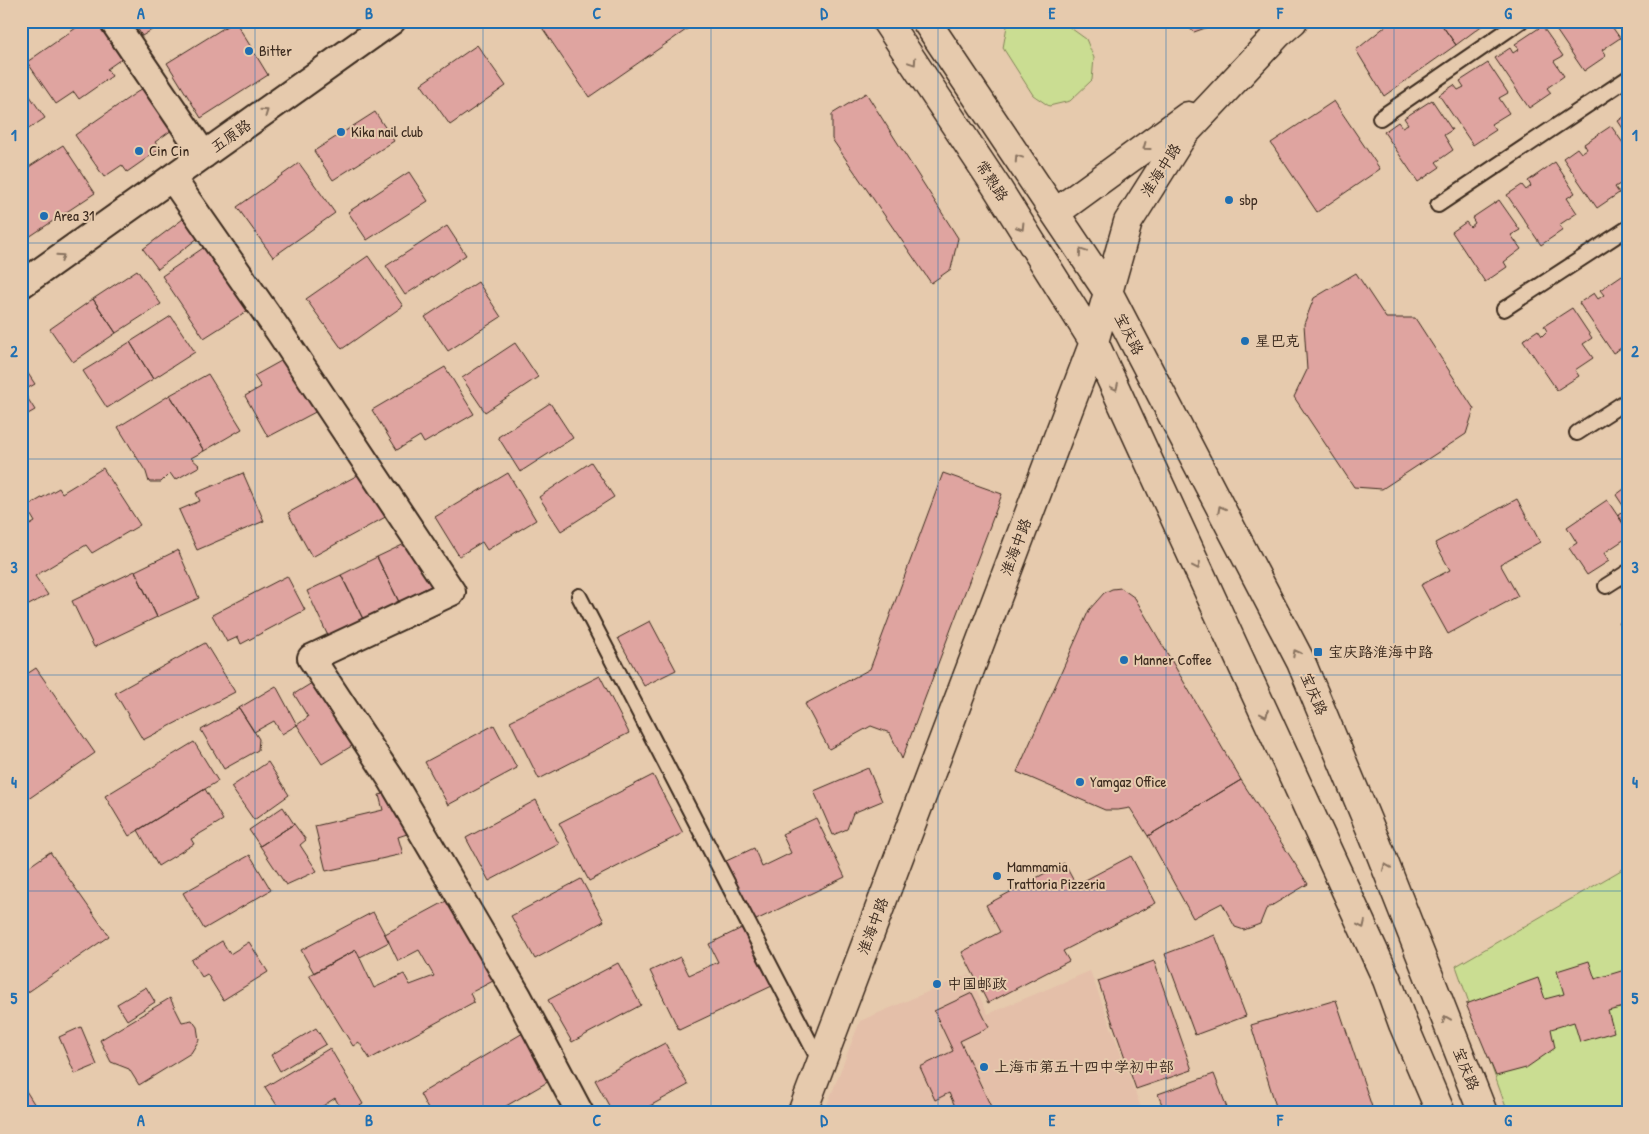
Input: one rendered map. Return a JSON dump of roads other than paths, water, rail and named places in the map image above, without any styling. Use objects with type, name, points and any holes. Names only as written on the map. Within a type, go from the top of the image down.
[{"type":"main road","name":"常熟路","points":[[886,21],[996,186],[1094,342]]},
{"type":"main road","points":[[926,21],[1108,292]]},
{"type":"main road","name":"淮海中路","points":[[802,1113],[1094,342],[1128,222],[1183,135],[1279,33],[1293,21]]},
{"type":"main road","points":[[1055,213],[1228,87]]},
{"type":"main road","name":"宝庆路","points":[[1108,292],[1301,662],[1376,842],[1483,1113]]},
{"type":"main road","points":[[1094,342],[1387,980],[1403,1024],[1441,1113]]},
{"type":"street","points":[[113,21],[204,154]]},
{"type":"street","name":"五原路","points":[[21,285],[392,21]]},
{"type":"street","points":[[172,178],[280,333],[452,592],[312,658],[382,764],[518,996],[580,1113]]},
{"type":"lane","points":[[1380,118],[1521,21]]},
{"type":"lane","points":[[1438,205],[1628,78]]},
{"type":"lane","points":[[1504,309],[1628,228]]},
{"type":"lane","points":[[1577,433],[1628,400]]},
{"type":"lane","points":[[1606,586],[1628,572]]},
{"type":"lane","points":[[579,596],[820,1063]]},
{"type":"place","name":"Bitter","points":[[249,51]]},
{"type":"place","name":"Kika nail club","points":[[341,132]]},
{"type":"place","name":"Cin Cin","points":[[139,151]]},
{"type":"place","name":"sbp","points":[[1229,200]]},
{"type":"place","name":"Area 31","points":[[44,216]]},
{"type":"place","name":"星巴克","points":[[1245,341]]},
{"type":"place","name":"宝庆路淮海中路","points":[[1318,652]]},
{"type":"place","name":"Manner Coffee","points":[[1124,660]]},
{"type":"place","name":"Yamgaz Office","points":[[1080,782]]},
{"type":"place","name":"Mammamia Trattoria Pizzeria","points":[[997,876]]},
{"type":"place","name":"中国邮政","points":[[937,984]]},
{"type":"place","name":"上海市第五十四中学初中部","points":[[984,1067]]}]
